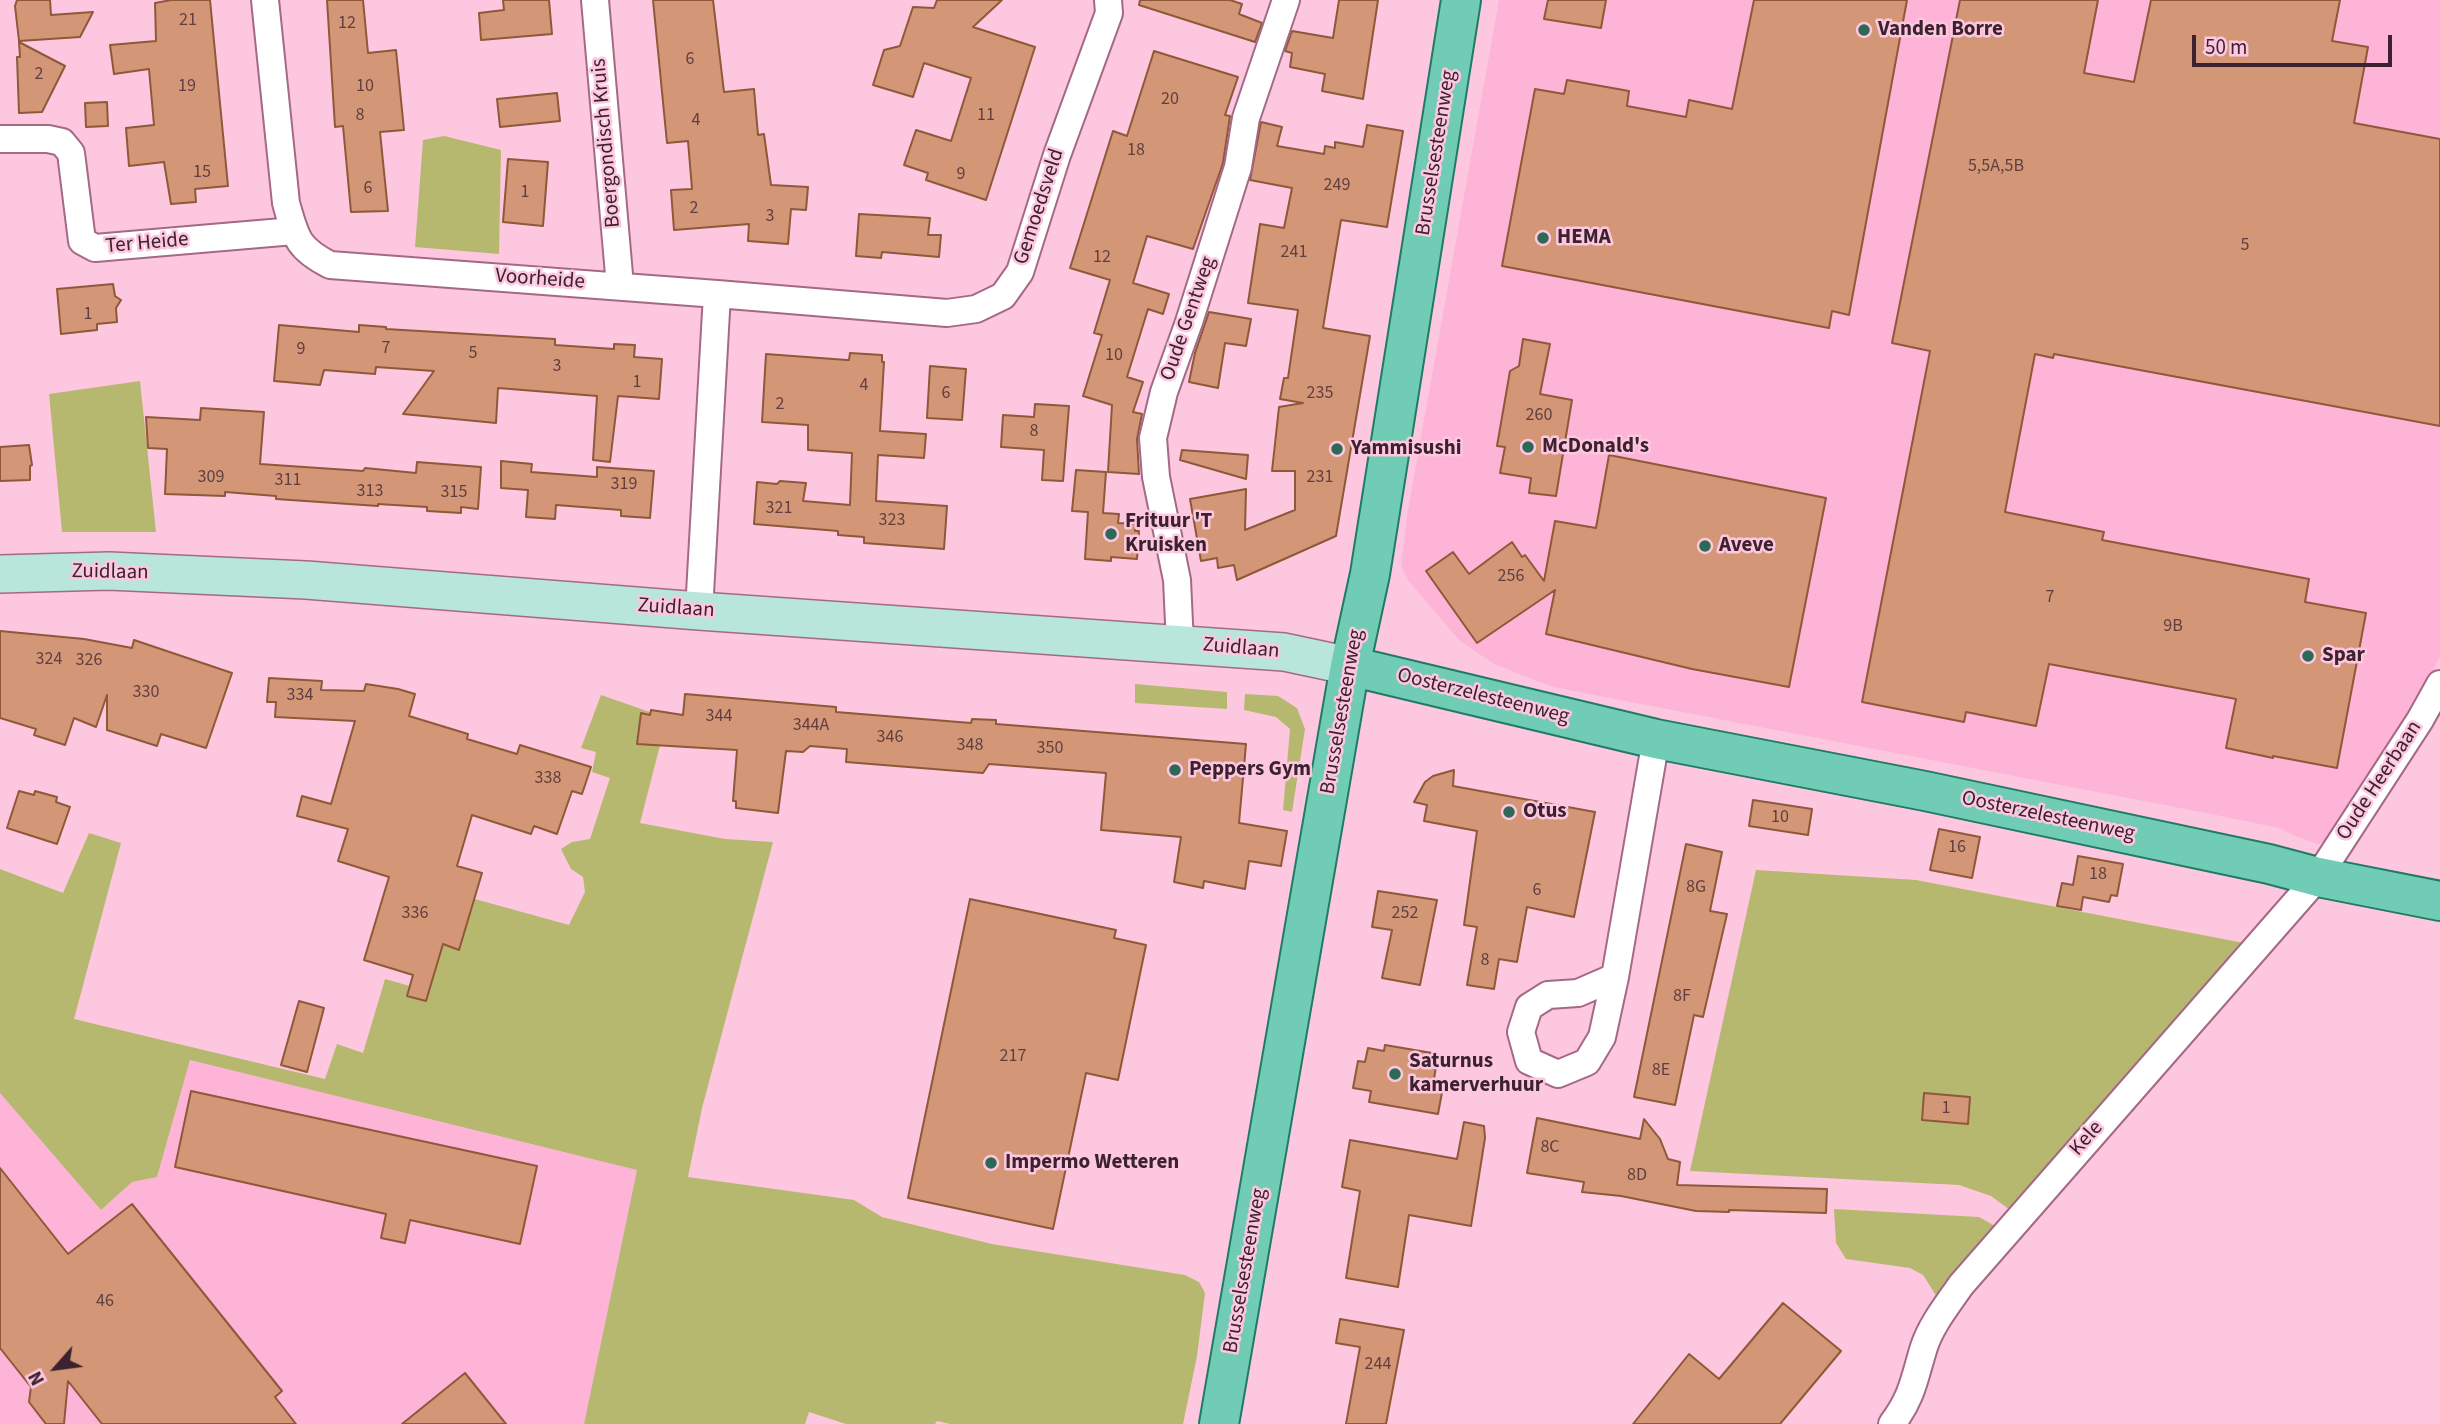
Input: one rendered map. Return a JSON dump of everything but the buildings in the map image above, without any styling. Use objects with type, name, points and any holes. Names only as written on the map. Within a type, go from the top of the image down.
[{"type":"main road","name":"Brusselsesteenweg","points":[[1219,1424],[1350,666],[1370,574],[1461,0]]},
{"type":"main road","name":"Zuidlaan","points":[[0,574],[109,571],[306,580],[1284,652],[1350,666]]},
{"type":"main road","name":"Oosterzelesteenweg","points":[[1350,666],[1656,739],[1925,791],[2440,901]]},
{"type":"street","name":"Voorheide","points":[[265,0],[286,204],[294,232],[308,253],[330,265],[717,294]]},
{"type":"street","name":"Boergondisch Kruis","points":[[595,0],[620,286]]},
{"type":"street","name":"Gemoedsveld","points":[[717,294],[947,313],[976,309],[1003,296],[1020,272],[1057,155],[1109,13],[1108,0]]},
{"type":"street","name":"Oude Gentweg","points":[[1180,644],[1177,580],[1156,477],[1153,438],[1164,392],[1238,167],[1247,118],[1286,0]]},
{"type":"street","name":"Ter Heide","points":[[0,139],[48,139],[62,142],[71,153],[82,242],[95,248],[294,232]]},
{"type":"street","points":[[699,611],[717,294]]},
{"type":"street","name":"Oude Heerbaan","points":[[2318,877],[2420,720],[2440,684]]},
{"type":"street","points":[[1615,977],[1656,739]]},
{"type":"street","name":"Kele","points":[[1892,1424],[1916,1383],[1924,1345],[1940,1315],[1961,1285],[2318,877]]},
{"type":"shaded area","points":[[1499,0],[2440,0],[2440,656],[2421,696],[2328,840],[2318,844],[2279,828],[2206,813],[1553,687],[1494,664],[1460,641],[1407,579],[1401,566],[1408,510]]},
{"type":"shaded area","points":[[190,1060],[637,1170],[584,1424],[0,1424],[0,1093],[101,1210],[132,1182],[157,1177]]},
{"type":"green space","points":[[444,136],[501,150],[499,254],[415,247],[423,140]]},
{"type":"green space","points":[[140,381],[156,532],[62,532],[49,394]]},
{"type":"green space","points":[[1135,684],[1227,692],[1227,709],[1135,703]]},
{"type":"green space","points":[[1245,694],[1278,696],[1297,708],[1305,729],[1292,812],[1283,810],[1290,729],[1276,717],[1244,710]]},
{"type":"green space","points":[[601,695],[667,718],[640,823],[725,839],[773,842],[702,1108],[688,1177],[854,1200],[882,1217],[992,1244],[1185,1275],[1199,1282],[1205,1293],[1197,1356],[1183,1424],[950,1424],[937,1421],[935,1424],[846,1424],[809,1412],[805,1424],[584,1424],[637,1170],[190,1060],[157,1177],[132,1182],[101,1210],[0,1093],[0,869],[63,893],[89,833],[121,843],[74,1019],[325,1079],[337,1044],[363,1053],[385,979],[424,990],[443,927],[462,933],[475,899],[569,925],[585,892],[583,877],[571,869],[561,849],[572,842],[590,839],[610,778],[592,772],[596,752],[581,748]]},
{"type":"green space","points":[[1756,870],[1916,880],[2244,943],[2010,1210],[1991,1196],[1959,1185],[1690,1171]]},
{"type":"green space","points":[[1834,1209],[1979,1217],[1995,1226],[1937,1297],[1923,1275],[1910,1268],[1846,1259],[1836,1243]]},
{"type":"place","name":"Vanden Borre","points":[[1864,30]]},
{"type":"place","name":"HEMA","points":[[1543,238]]},
{"type":"place","name":"McDonald's","points":[[1528,447]]},
{"type":"place","name":"Yammisushi","points":[[1337,449]]},
{"type":"place","name":"Frituur 'T Kruisken","points":[[1111,534]]},
{"type":"place","name":"Aveve","points":[[1705,546]]},
{"type":"place","name":"Spar","points":[[2308,656]]},
{"type":"place","name":"Peppers Gym","points":[[1175,770]]},
{"type":"place","name":"Otus","points":[[1509,812]]},
{"type":"place","name":"Saturnus kamerverhuur","points":[[1395,1074]]},
{"type":"place","name":"Impermo Wetteren","points":[[991,1163]]}]
